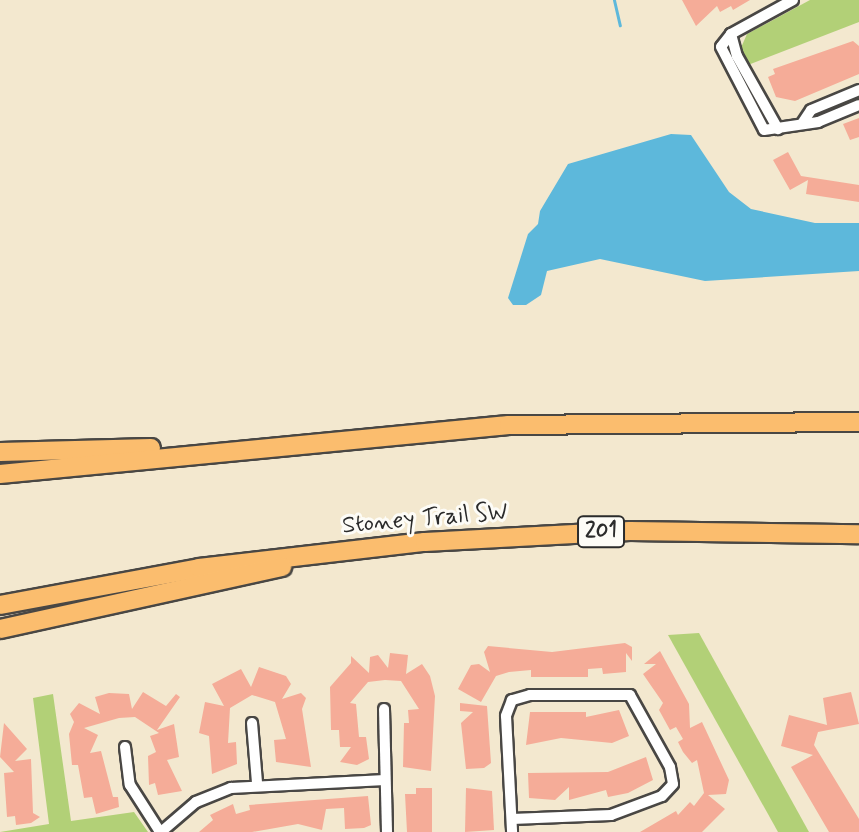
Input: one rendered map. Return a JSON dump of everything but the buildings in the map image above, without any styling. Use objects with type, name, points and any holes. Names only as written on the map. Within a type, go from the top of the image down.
[{"type":"highway","points":[[0,474],[198,452],[509,425],[859,422]]},
{"type":"highway","points":[[0,452],[115,446],[198,452]]},
{"type":"highway","name":"Stoney Trail SW","points":[[0,605],[199,568],[344,550],[630,531],[859,534]]},
{"type":"highway","points":[[5,628],[235,580],[344,550]]},
{"type":"street","points":[[793,0],[731,34],[721,54],[764,130],[818,122],[859,105]]},
{"type":"street","points":[[803,122],[811,110],[859,90]]},
{"type":"street","points":[[512,819],[611,815],[662,796],[673,784],[670,767],[630,695],[530,695],[512,700],[506,716],[512,832]]},
{"type":"street","points":[[384,709],[387,832]]},
{"type":"street","points":[[252,723],[257,783]]},
{"type":"street","points":[[125,747],[130,785],[160,832],[206,797],[257,783],[385,780]]},
{"type":"green space","points":[[810,0],[859,0],[859,22],[748,65],[740,50],[747,34]]},
{"type":"green space","points":[[699,633],[809,832],[778,832],[668,635]]},
{"type":"green space","points":[[53,694],[71,821],[134,812],[148,832],[0,832],[49,824],[33,698]]},
{"type":"water","points":[[671,134],[691,135],[729,192],[751,209],[815,223],[859,223],[859,271],[705,281],[600,259],[547,271],[541,295],[526,305],[513,305],[508,298],[528,234],[538,224],[540,211],[568,164]]},
{"type":"waterway","points":[[614,0],[620,25]]}]
